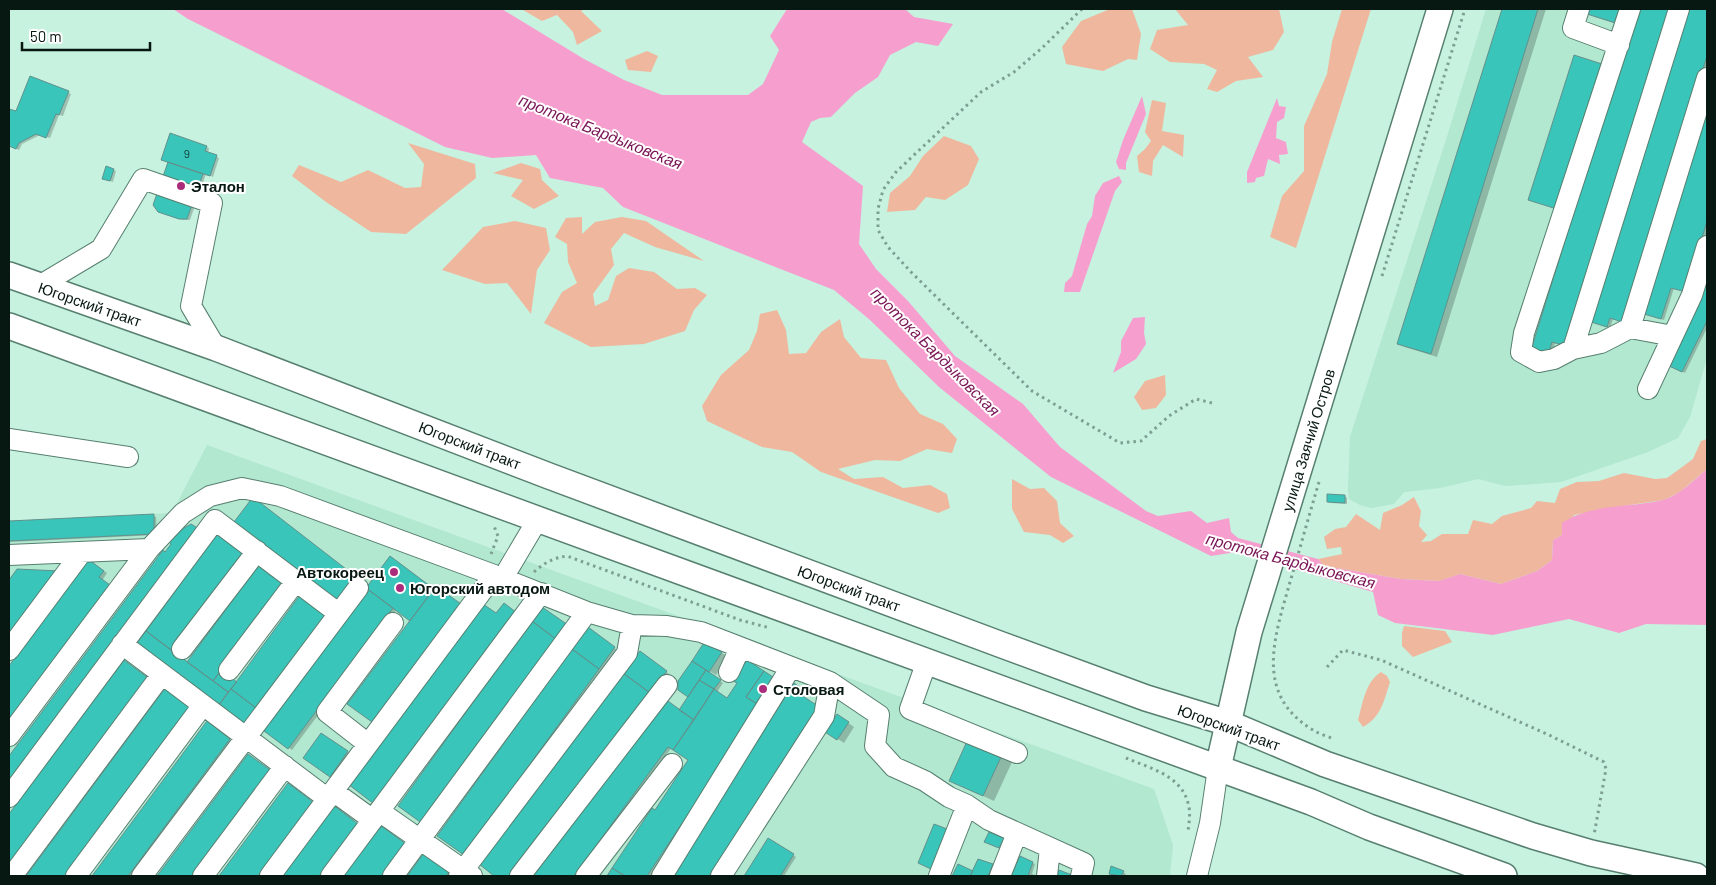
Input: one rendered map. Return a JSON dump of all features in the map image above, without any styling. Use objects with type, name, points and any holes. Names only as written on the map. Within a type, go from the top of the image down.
[{"type":"main road","name":"улица Заячий Остров","points":[[1218,768],[1249,632],[1304,492],[1440,9]]},
{"type":"main road","name":"Югорский тракт","points":[[9,276],[216,348],[549,476],[1002,645],[1146,698],[1228,724],[1325,764],[1533,836],[1591,852],[1696,876]]},
{"type":"main road","points":[[9,326],[1311,802],[1369,827],[1495,875]]},
{"type":"street","points":[[1579,9],[1573,28],[1619,45]]},
{"type":"street","points":[[1630,9],[1524,333],[1521,352],[1539,362],[1554,359],[1573,349],[1601,343],[1630,328],[1673,336]]},
{"type":"street","points":[[1573,349],[1678,9]]},
{"type":"street","points":[[1630,328],[1707,78]]},
{"type":"street","points":[[39,286],[101,249],[142,179],[212,202],[191,306],[216,348]]},
{"type":"street","points":[[1648,388],[1692,295],[1707,246]]},
{"type":"street","points":[[9,439],[128,457]]},
{"type":"street","points":[[9,736],[149,549],[183,513],[196,504],[210,496],[242,488],[280,496],[499,576],[587,612],[632,625],[667,626],[701,632],[830,682],[879,715],[874,746],[894,767],[925,781],[989,820],[1084,863],[1081,876]]},
{"type":"street","points":[[270,876],[368,744],[499,576],[538,519]]},
{"type":"street","points":[[9,797],[216,520],[338,613]]},
{"type":"street","points":[[12,558],[149,549]]},
{"type":"street","points":[[182,649],[257,551]]},
{"type":"street","points":[[9,650],[82,552]]},
{"type":"street","points":[[229,670],[296,581]]},
{"type":"street","points":[[142,876],[358,588]]},
{"type":"street","points":[[331,876],[376,815],[532,590]]},
{"type":"street","points":[[393,876],[587,612]]},
{"type":"street","points":[[368,744],[328,712],[393,622]]},
{"type":"street","points":[[122,644],[285,766],[330,795],[376,815],[420,840],[465,874],[626,653],[632,625]]},
{"type":"street","points":[[729,672],[740,648]]},
{"type":"street","points":[[926,661],[910,709],[1017,753]]},
{"type":"street","points":[[662,876],[791,667]]},
{"type":"street","points":[[12,876],[162,674]]},
{"type":"street","points":[[721,876],[824,716],[830,682]]},
{"type":"street","points":[[520,876],[667,685]]},
{"type":"street","points":[[76,876],[203,705]]},
{"type":"street","points":[[586,876],[672,764]]},
{"type":"street","points":[[203,876],[285,766]]},
{"type":"street","name":"улица Заячий Остров","points":[[1197,876],[1210,823],[1218,768]]},
{"type":"street","points":[[939,876],[967,805]]},
{"type":"street","points":[[1000,876],[1017,833]]},
{"type":"street","points":[[1047,876],[1050,848]]},
{"type":"path","points":[[1082,9],[1014,72],[981,92],[896,172],[883,190],[878,209],[878,230],[888,247],[912,273],[1032,391],[1120,443],[1142,441],[1169,416],[1196,399],[1212,403]]},
{"type":"path","points":[[1380,282],[1465,9]]},
{"type":"path","points":[[1320,478],[1304,492],[1273,652],[1272,673],[1278,692],[1288,708],[1300,721],[1313,731],[1334,739]]},
{"type":"path","points":[[532,590],[535,571],[556,557],[567,556],[740,620],[778,630]]},
{"type":"path","points":[[1327,667],[1343,650],[1381,660],[1549,735],[1604,762],[1606,769],[1591,852]]},
{"type":"path","points":[[1118,755],[1172,778],[1181,788],[1188,803],[1187,836]]},
{"type":"shaded area","points":[[524,9],[585,9],[581,11],[602,31],[577,45],[573,32],[557,15],[542,21]]},
{"type":"shaded area","points":[[1110,9],[1132,9],[1141,34],[1137,60],[1128,59],[1103,71],[1066,64],[1062,47],[1081,21]]},
{"type":"shaded area","points":[[1175,9],[1279,9],[1284,32],[1273,50],[1248,57],[1263,77],[1236,81],[1217,92],[1207,89],[1217,70],[1204,64],[1170,62],[1150,49],[1157,30],[1188,25]]},
{"type":"shaded area","points":[[1342,9],[1371,9],[1296,248],[1270,237],[1282,196],[1304,171],[1304,126],[1327,74],[1332,42]]},
{"type":"shaded area","points":[[1486,9],[1707,9],[1707,358],[1690,417],[1678,438],[1648,452],[1561,482],[1505,486],[1478,479],[1440,488],[1404,492],[1394,504],[1371,508],[1349,499],[1350,437],[1445,143]]},
{"type":"shaded area","points":[[647,51],[658,56],[651,72],[628,70],[625,60]]},
{"type":"shaded area","points":[[1152,100],[1166,103],[1162,131],[1184,135],[1183,157],[1163,145],[1153,161],[1152,176],[1139,172],[1137,156],[1151,141],[1145,132]]},
{"type":"shaded area","points":[[944,136],[971,146],[979,159],[968,185],[945,200],[926,197],[915,210],[887,212],[890,193],[910,176],[923,156]]},
{"type":"shaded area","points":[[408,143],[475,164],[476,178],[406,234],[371,232],[326,202],[292,176],[299,165],[341,182],[368,170],[405,188],[421,187],[424,164]]},
{"type":"shaded area","points":[[521,163],[540,169],[542,180],[559,196],[534,209],[511,196],[523,180],[493,173]]},
{"type":"shaded area","points":[[582,217],[582,234],[595,222],[622,217],[646,221],[704,261],[655,247],[624,233],[611,249],[614,265],[593,294],[595,306],[608,300],[616,276],[629,268],[654,272],[677,289],[695,288],[707,295],[694,310],[685,331],[644,344],[591,347],[544,323],[562,292],[577,283],[568,262],[567,244],[555,237],[566,218]]},
{"type":"shaded area","points":[[515,221],[546,228],[550,250],[537,270],[531,314],[507,283],[485,284],[442,270],[483,227]]},
{"type":"shaded area","points":[[777,310],[786,330],[789,354],[806,353],[821,332],[840,319],[844,337],[861,358],[886,360],[899,388],[920,414],[943,424],[957,439],[952,453],[927,449],[900,461],[875,460],[838,469],[854,479],[883,477],[903,488],[930,485],[947,494],[950,508],[938,513],[821,472],[792,452],[762,447],[707,421],[702,406],[721,375],[749,350],[757,331],[760,314]]},
{"type":"shaded area","points":[[1165,375],[1166,395],[1156,408],[1142,410],[1134,397],[1145,381]]},
{"type":"shaded area","points":[[1707,439],[1707,469],[1680,492],[1664,500],[1574,515],[1562,535],[1553,540],[1552,560],[1537,571],[1501,584],[1460,574],[1440,581],[1401,579],[1324,566],[1318,559],[1342,554],[1341,547],[1327,549],[1324,537],[1335,529],[1346,527],[1356,514],[1380,530],[1383,513],[1402,505],[1414,497],[1421,511],[1419,526],[1427,535],[1421,542],[1431,541],[1442,534],[1468,534],[1473,520],[1492,524],[1502,516],[1531,508],[1537,501],[1555,503],[1560,489],[1577,482],[1599,481],[1624,473],[1655,479],[1667,478],[1693,459],[1701,441]]},
{"type":"shaded area","points":[[207,445],[1154,789],[1173,845],[1170,876],[9,876],[9,521],[172,513]]},
{"type":"shaded area","points":[[1012,479],[1030,489],[1044,488],[1057,501],[1060,523],[1074,536],[1063,543],[1050,535],[1024,532],[1012,509]]},
{"type":"shaded area","points":[[1404,626],[1445,631],[1452,642],[1413,657],[1402,646]]},
{"type":"shaded area","points":[[1381,672],[1387,676],[1390,682],[1386,696],[1378,713],[1363,727],[1358,720],[1365,693],[1371,681]]},
{"type":"water","name":"протока Бардыковская","points":[[173,9],[502,9],[584,59],[624,80],[662,95],[748,95],[763,84],[779,50],[770,36],[787,9],[905,9],[914,17],[953,24],[938,46],[916,42],[890,55],[878,77],[855,93],[831,117],[820,118],[811,122],[802,142],[863,186],[859,244],[876,269],[908,301],[955,356],[1023,404],[1060,447],[1146,511],[1158,516],[1191,511],[1207,523],[1229,518],[1231,532],[1238,538],[1318,559],[1324,566],[1401,579],[1439,581],[1460,574],[1501,584],[1537,571],[1552,560],[1553,540],[1562,535],[1562,523],[1586,512],[1598,509],[1669,498],[1686,487],[1707,469],[1707,625],[1646,624],[1619,633],[1569,619],[1493,635],[1395,623],[1378,615],[1373,592],[1236,552],[1211,556],[1051,477],[939,387],[870,320],[834,290],[623,207],[603,188],[550,178],[536,155],[492,158],[445,147],[188,19]]},
{"type":"water","points":[[1142,96],[1146,114],[1126,163],[1126,170],[1119,169],[1116,162],[1123,140]]},
{"type":"water","points":[[1277,98],[1279,106],[1286,107],[1284,118],[1277,122],[1276,138],[1286,142],[1288,154],[1279,155],[1280,164],[1268,159],[1264,176],[1256,178],[1255,182],[1247,183],[1247,172]]},
{"type":"water","points":[[1119,176],[1122,182],[1115,191],[1080,292],[1064,292],[1065,283],[1072,276],[1087,224],[1092,216],[1095,196],[1103,183]]},
{"type":"water","points":[[1145,317],[1144,333],[1146,344],[1136,359],[1113,373],[1121,352],[1121,341],[1133,318]]},
{"type":"building","points":[[1502,9],[1538,9],[1431,354],[1397,344]]},
{"type":"building","points":[[1588,9],[1624,9],[1619,24],[1587,14]]},
{"type":"building","points":[[1637,9],[1671,9],[1566,346],[1552,342],[1548,355],[1531,350]]},
{"type":"building","points":[[1687,9],[1707,9],[1707,56],[1625,323],[1610,318],[1607,327],[1591,322]]},
{"type":"building","points":[[1574,55],[1605,65],[1560,210],[1528,200]]},
{"type":"building","points":[[30,76],[69,91],[59,115],[56,114],[46,138],[36,134],[19,143],[16,149],[9,146],[9,109],[16,111]]},
{"type":"building","points":[[1707,107],[1707,221],[1686,292],[1671,288],[1661,319],[1644,314]]},
{"type":"building","points":[[170,133],[207,146],[205,151],[217,155],[210,176],[161,160]]},
{"type":"building","points":[[168,162],[203,174],[187,219],[179,219],[158,212],[153,205]]},
{"type":"building","points":[[106,166],[114,169],[110,181],[102,179]]},
{"type":"building","points":[[1707,274],[1707,321],[1682,372],[1667,365]]},
{"type":"building","points":[[1327,494],[1345,495],[1345,503],[1327,502]]},
{"type":"building","points":[[253,497],[355,576],[336,601],[234,522]]},
{"type":"building","points":[[154,514],[154,534],[9,541],[9,521]]},
{"type":"building","points":[[191,524],[201,530],[9,787],[9,756],[163,550],[165,552],[171,544],[169,542],[173,534]]},
{"type":"building","points":[[218,533],[245,553],[172,651],[146,631]]},
{"type":"building","name":"Югорский автодом","points":[[390,556],[434,589],[410,621],[366,588]]},
{"type":"building","points":[[88,559],[104,571],[99,577],[110,585],[9,721],[9,666]]},
{"type":"building","points":[[258,566],[284,585],[213,681],[187,662]]},
{"type":"building","points":[[17,569],[59,571],[9,638],[9,580]]},
{"type":"building","points":[[436,586],[461,604],[372,722],[347,704]]},
{"type":"building","points":[[366,588],[393,608],[288,749],[260,728]]},
{"type":"building","points":[[300,595],[326,614],[256,708],[231,689]]},
{"type":"building","points":[[504,603],[517,613],[374,804],[348,784],[483,604],[496,613]]},
{"type":"building","points":[[542,607],[568,625],[557,640],[532,621]]},
{"type":"building","points":[[532,621],[557,640],[423,824],[398,806]]},
{"type":"building","points":[[588,627],[615,647],[599,669],[572,649]]},
{"type":"building","points":[[146,631],[228,692],[219,705],[136,644]]},
{"type":"building","points":[[705,641],[722,652],[709,672],[692,661]]},
{"type":"building","points":[[572,649],[599,669],[464,855],[437,836]]},
{"type":"building","points":[[640,651],[667,671],[650,693],[623,673]]},
{"type":"building","points":[[124,660],[151,680],[9,870],[9,814]]},
{"type":"building","points":[[747,660],[764,671],[746,697],[760,706],[647,876],[625,876],[612,868],[652,808],[655,810],[688,760],[673,750],[714,689],[727,698],[737,683],[733,681]]},
{"type":"building","points":[[692,661],[706,670],[688,697],[678,690],[678,681]]},
{"type":"building","points":[[221,670],[237,682],[228,692],[213,681]]},
{"type":"building","points":[[706,670],[721,680],[714,689],[699,680]]},
{"type":"building","name":"Столовая","points":[[764,671],[779,681],[762,707],[746,697]]},
{"type":"building","points":[[623,673],[650,693],[513,876],[494,876],[479,864]]},
{"type":"building","points":[[699,680],[714,689],[694,720],[679,710]]},
{"type":"building","points":[[794,683],[801,688],[798,693],[818,706],[709,876],[670,876]]},
{"type":"building","points":[[166,687],[191,706],[65,876],[26,876]]},
{"type":"building","points":[[231,689],[256,708],[245,724],[219,705]]},
{"type":"building","points":[[661,696],[694,720],[673,750],[668,747],[574,876],[530,876]]},
{"type":"building","points":[[837,714],[849,722],[837,740],[825,732]]},
{"type":"building","points":[[207,721],[230,739],[128,876],[92,876]]},
{"type":"building","points":[[321,733],[348,751],[330,777],[303,758]]},
{"type":"building","points":[[968,739],[1002,755],[983,796],[949,781]]},
{"type":"building","points":[[248,754],[273,772],[195,876],[157,876]]},
{"type":"building","points":[[288,783],[313,802],[258,876],[219,876]]},
{"type":"building","points":[[332,804],[358,824],[319,876],[279,876]]},
{"type":"building","points":[[934,824],[947,829],[931,869],[918,863]]},
{"type":"building","points":[[380,825],[406,844],[382,876],[342,876]]},
{"type":"building","points":[[989,832],[1004,838],[999,848],[984,842]]},
{"type":"building","points":[[768,838],[794,854],[781,875],[744,876]]},
{"type":"building","points":[[426,850],[451,869],[446,876],[407,876]]},
{"type":"building","points":[[1020,856],[1033,862],[1028,876],[1011,876]]},
{"type":"building","points":[[978,859],[993,864],[988,876],[970,876]]},
{"type":"building","points":[[958,864],[973,871],[970,876],[952,876]]},
{"type":"building","points":[[1111,866],[1124,871],[1121,876],[1109,874]]},
{"type":"building","points":[[612,868],[625,876],[607,876]]},
{"type":"building","points":[[1059,870],[1072,875],[1057,876]]},
{"type":"place","name":"Эталон","points":[[181,186]]},
{"type":"place","name":"Автокореец","points":[[394,572]]},
{"type":"place","name":"Югорский автодом","points":[[400,588]]},
{"type":"place","name":"Столовая","points":[[763,689]]}]
